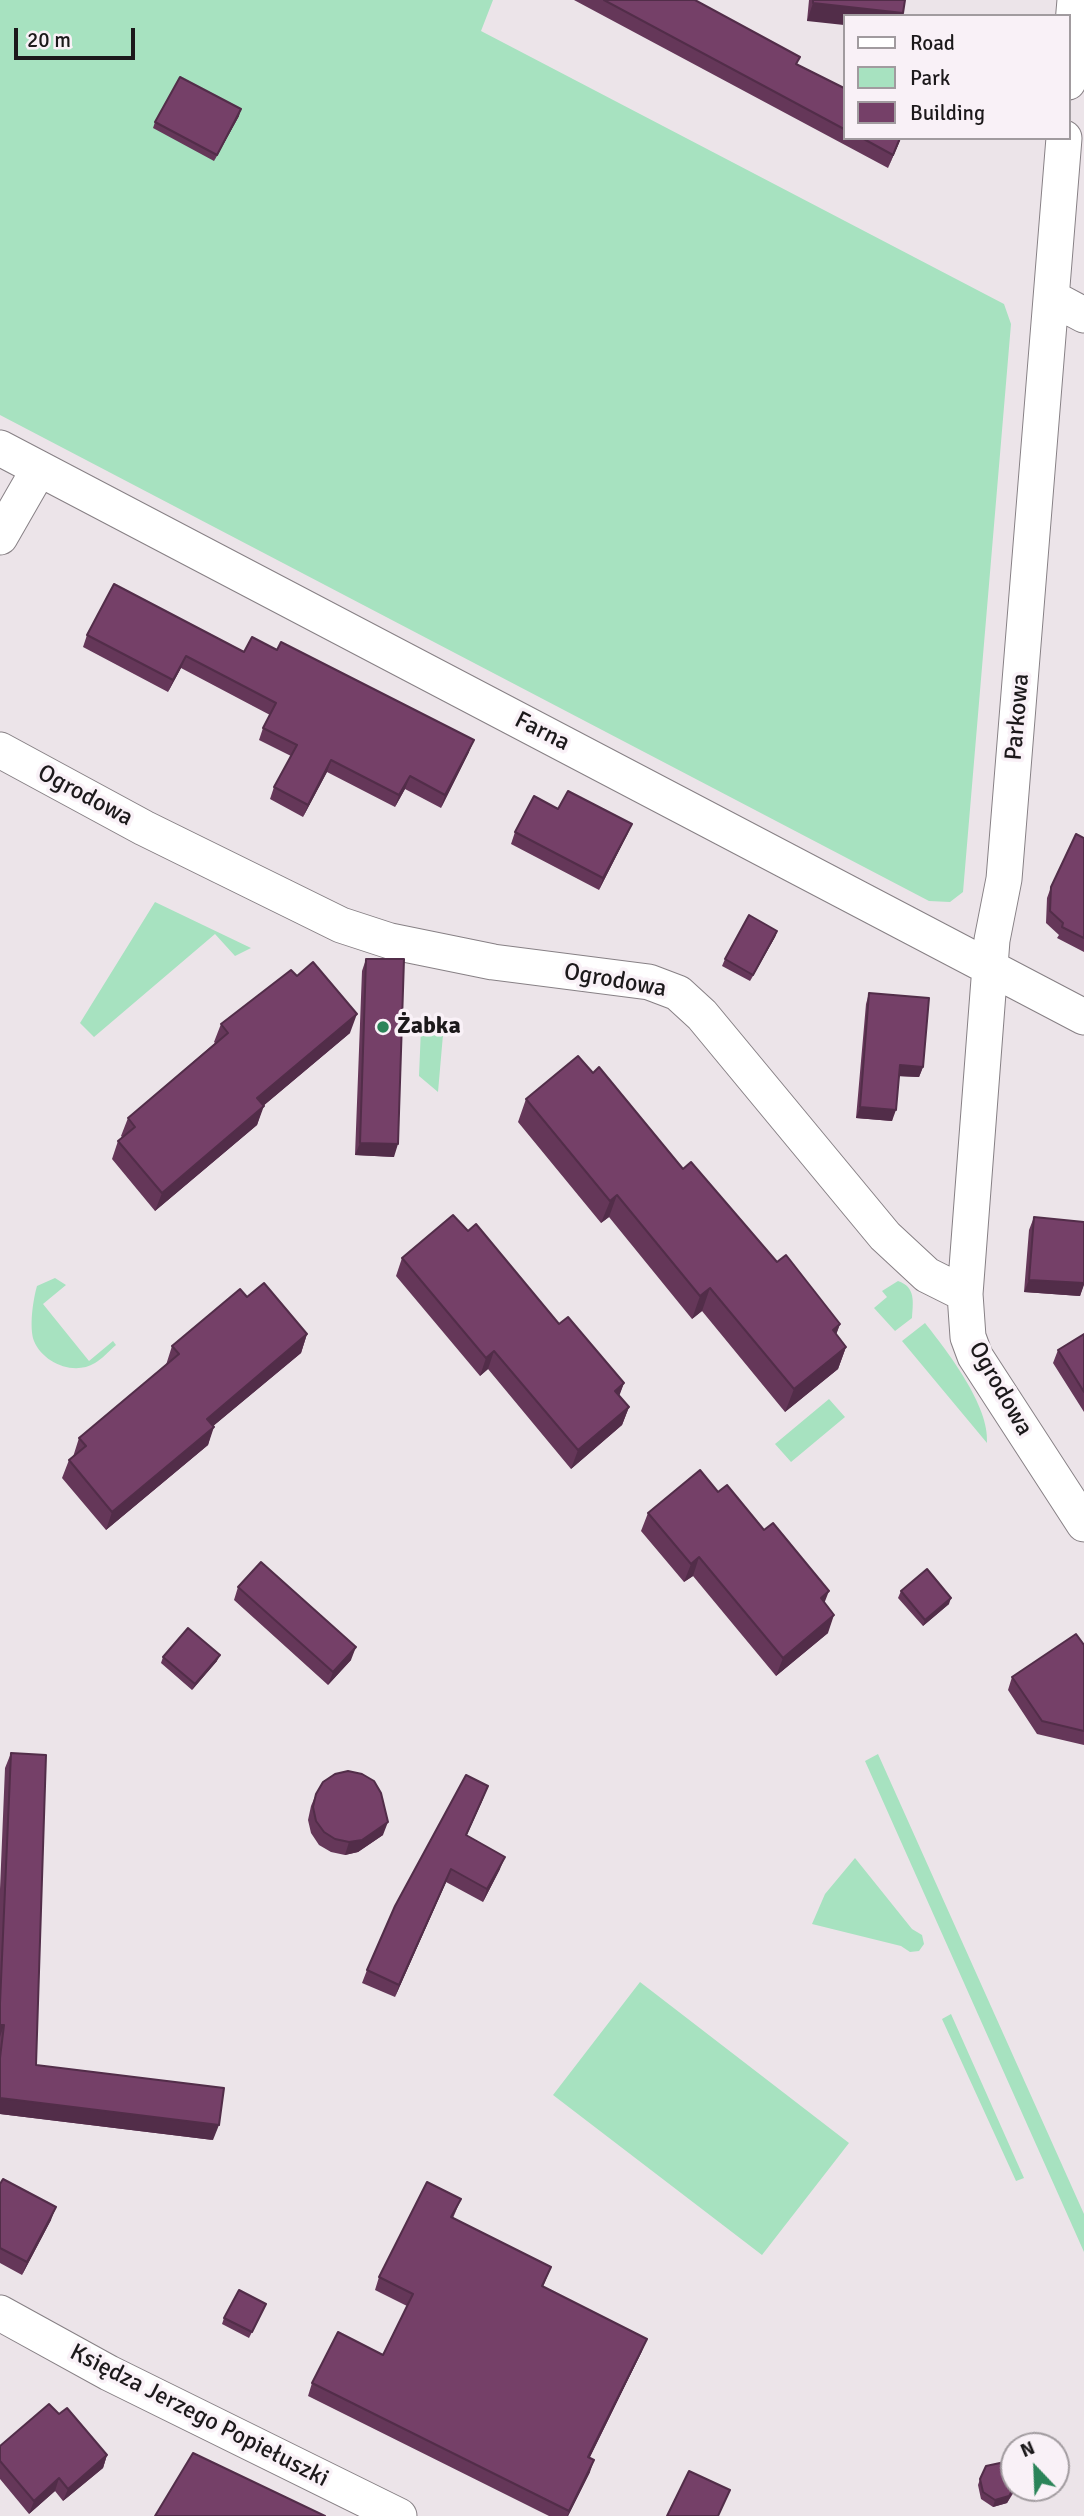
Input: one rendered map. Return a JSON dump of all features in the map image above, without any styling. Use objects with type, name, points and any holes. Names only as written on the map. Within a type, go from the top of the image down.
[{"type":"street","points":[[1070,55],[1074,0]]},
{"type":"street","name":"Parkowa","points":[[965,1294],[990,968],[1004,879],[1064,140]]},
{"type":"street","points":[[1052,298],[1084,315]]},
{"type":"street","name":"Farna","points":[[0,448],[1084,1017]]},
{"type":"street","points":[[0,537],[39,469]]},
{"type":"street","name":"Ogrodowa","points":[[0,750],[144,828],[341,925],[428,950],[493,962],[649,982],[678,993],[702,1015],[885,1236],[927,1275],[965,1294],[968,1337],[975,1356],[1084,1524]]},
{"type":"street","name":"Księdza Jerzego Popiełuszki","points":[[0,2313],[109,2373],[399,2516]]},
{"type":"green space","points":[[0,0],[493,0],[481,31],[1004,304],[1011,324],[963,892],[950,902],[929,901],[0,415]]},
{"type":"green space","points":[[155,902],[251,948],[235,956],[215,934],[94,1037],[80,1023]]},
{"type":"green space","points":[[444,1023],[438,1092],[419,1076],[421,1028]]},
{"type":"green space","points":[[55,1278],[66,1285],[43,1304],[89,1361],[113,1341],[116,1345],[87,1367],[69,1368],[60,1365],[44,1356],[34,1341],[32,1321],[37,1286]]},
{"type":"green space","points":[[898,1281],[911,1291],[912,1318],[895,1331],[874,1308],[887,1297],[882,1291]]},
{"type":"green space","points":[[925,1323],[975,1396],[986,1428],[987,1443],[902,1341]]},
{"type":"green space","points":[[829,1399],[845,1417],[791,1462],[775,1444]]},
{"type":"green space","points":[[878,1754],[1084,2214],[1084,2252],[865,1761]]},
{"type":"green space","points":[[855,1858],[912,1929],[922,1935],[924,1944],[919,1951],[910,1952],[901,1946],[812,1924],[825,1894]]},
{"type":"green space","points":[[640,1982],[849,2143],[762,2255],[553,2095]]},
{"type":"green space","points":[[951,2014],[1024,2178],[1016,2181],[942,2019]]},
{"type":"building","points":[[604,0],[695,0],[800,57],[796,64],[842,87],[842,128]]},
{"type":"building","points":[[813,0],[905,0],[903,13],[813,3]]},
{"type":"building","points":[[180,77],[241,109],[217,155],[155,122]]},
{"type":"building","points":[[866,140],[899,140],[893,155]]},
{"type":"building","points":[[114,584],[244,652],[252,637],[277,650],[281,642],[474,740],[445,795],[410,776],[399,795],[331,760],[308,805],[274,787],[297,745],[263,728],[276,703],[186,656],[173,680],[87,635]]},
{"type":"building","points":[[568,791],[632,824],[603,878],[515,832],[534,796],[558,809]]},
{"type":"building","points":[[1076,834],[1084,838],[1084,938],[1062,927],[1063,923],[1050,911],[1051,887]]},
{"type":"building","points":[[749,915],[777,931],[753,975],[725,959]]},
{"type":"building","points":[[366,959],[404,959],[398,1144],[360,1143]]},
{"type":"building","points":[[313,962],[357,1014],[257,1098],[264,1106],[162,1193],[118,1141],[135,1127],[128,1118],[228,1033],[221,1024],[291,970],[297,976]]},
{"type":"building","points":[[869,993],[929,998],[923,1067],[900,1065],[896,1110],[860,1107]]},
{"type":"building","points":[[578,1056],[593,1073],[599,1067],[683,1169],[691,1162],[777,1262],[786,1255],[840,1324],[833,1330],[846,1347],[794,1389],[710,1288],[700,1296],[617,1195],[610,1201],[526,1099]]},
{"type":"building","points":[[453,1215],[468,1231],[476,1224],[559,1324],[568,1317],[624,1383],[615,1391],[629,1407],[578,1450],[494,1351],[486,1358],[402,1258]]},
{"type":"building","points":[[1034,1217],[1084,1222],[1084,1283],[1029,1280]]},
{"type":"building","points":[[264,1283],[307,1334],[207,1419],[214,1427],[112,1512],[69,1460],[86,1446],[79,1438],[179,1354],[172,1346],[240,1289],[247,1297]]},
{"type":"building","points":[[1084,1334],[1084,1392],[1058,1350]]},
{"type":"building","points":[[700,1470],[718,1492],[727,1485],[764,1530],[773,1523],[829,1591],[821,1598],[834,1615],[783,1658],[699,1557],[691,1564],[648,1513]]},
{"type":"building","points":[[261,1562],[356,1647],[333,1672],[238,1587]]},
{"type":"building","points":[[927,1569],[951,1598],[925,1620],[901,1591]]},
{"type":"building","points":[[188,1628],[220,1655],[195,1684],[163,1657]]},
{"type":"building","points":[[1076,1634],[1084,1645],[1084,1731],[1042,1721],[1012,1677]]},
{"type":"building","points":[[11,1753],[46,1755],[36,2065],[224,2088],[219,2125],[0,2098],[0,2058],[4,2025],[0,2025],[0,2003]]},
{"type":"building","points":[[348,1771],[362,1774],[374,1781],[381,1793],[388,1822],[362,1840],[349,1842],[335,1839],[324,1832],[316,1821],[313,1807],[323,1782],[335,1774]]},
{"type":"building","points":[[466,1775],[488,1786],[466,1835],[505,1857],[487,1889],[451,1869],[399,1985],[367,1970],[395,1906]]},
{"type":"building","points":[[3,2179],[56,2207],[27,2262],[0,2248],[0,2184]]},
{"type":"building","points":[[427,2182],[461,2199],[451,2217],[551,2267],[542,2286],[647,2339],[588,2457],[594,2460],[569,2511],[312,2383],[338,2332],[383,2355],[413,2294],[379,2277]]},
{"type":"building","points":[[239,2290],[266,2304],[252,2332],[224,2318]]},
{"type":"building","points":[[49,2404],[59,2414],[67,2408],[107,2455],[68,2489],[59,2478],[34,2501],[0,2461],[0,2446]]},
{"type":"building","points":[[193,2453],[325,2516],[155,2516]]},
{"type":"building","points":[[1000,2463],[1000,2499],[995,2500],[983,2492],[980,2479],[986,2466]]},
{"type":"building","points":[[689,2471],[730,2490],[718,2516],[667,2516]]},
{"type":"place","name":"Żabka","points":[[383,1027]]}]
